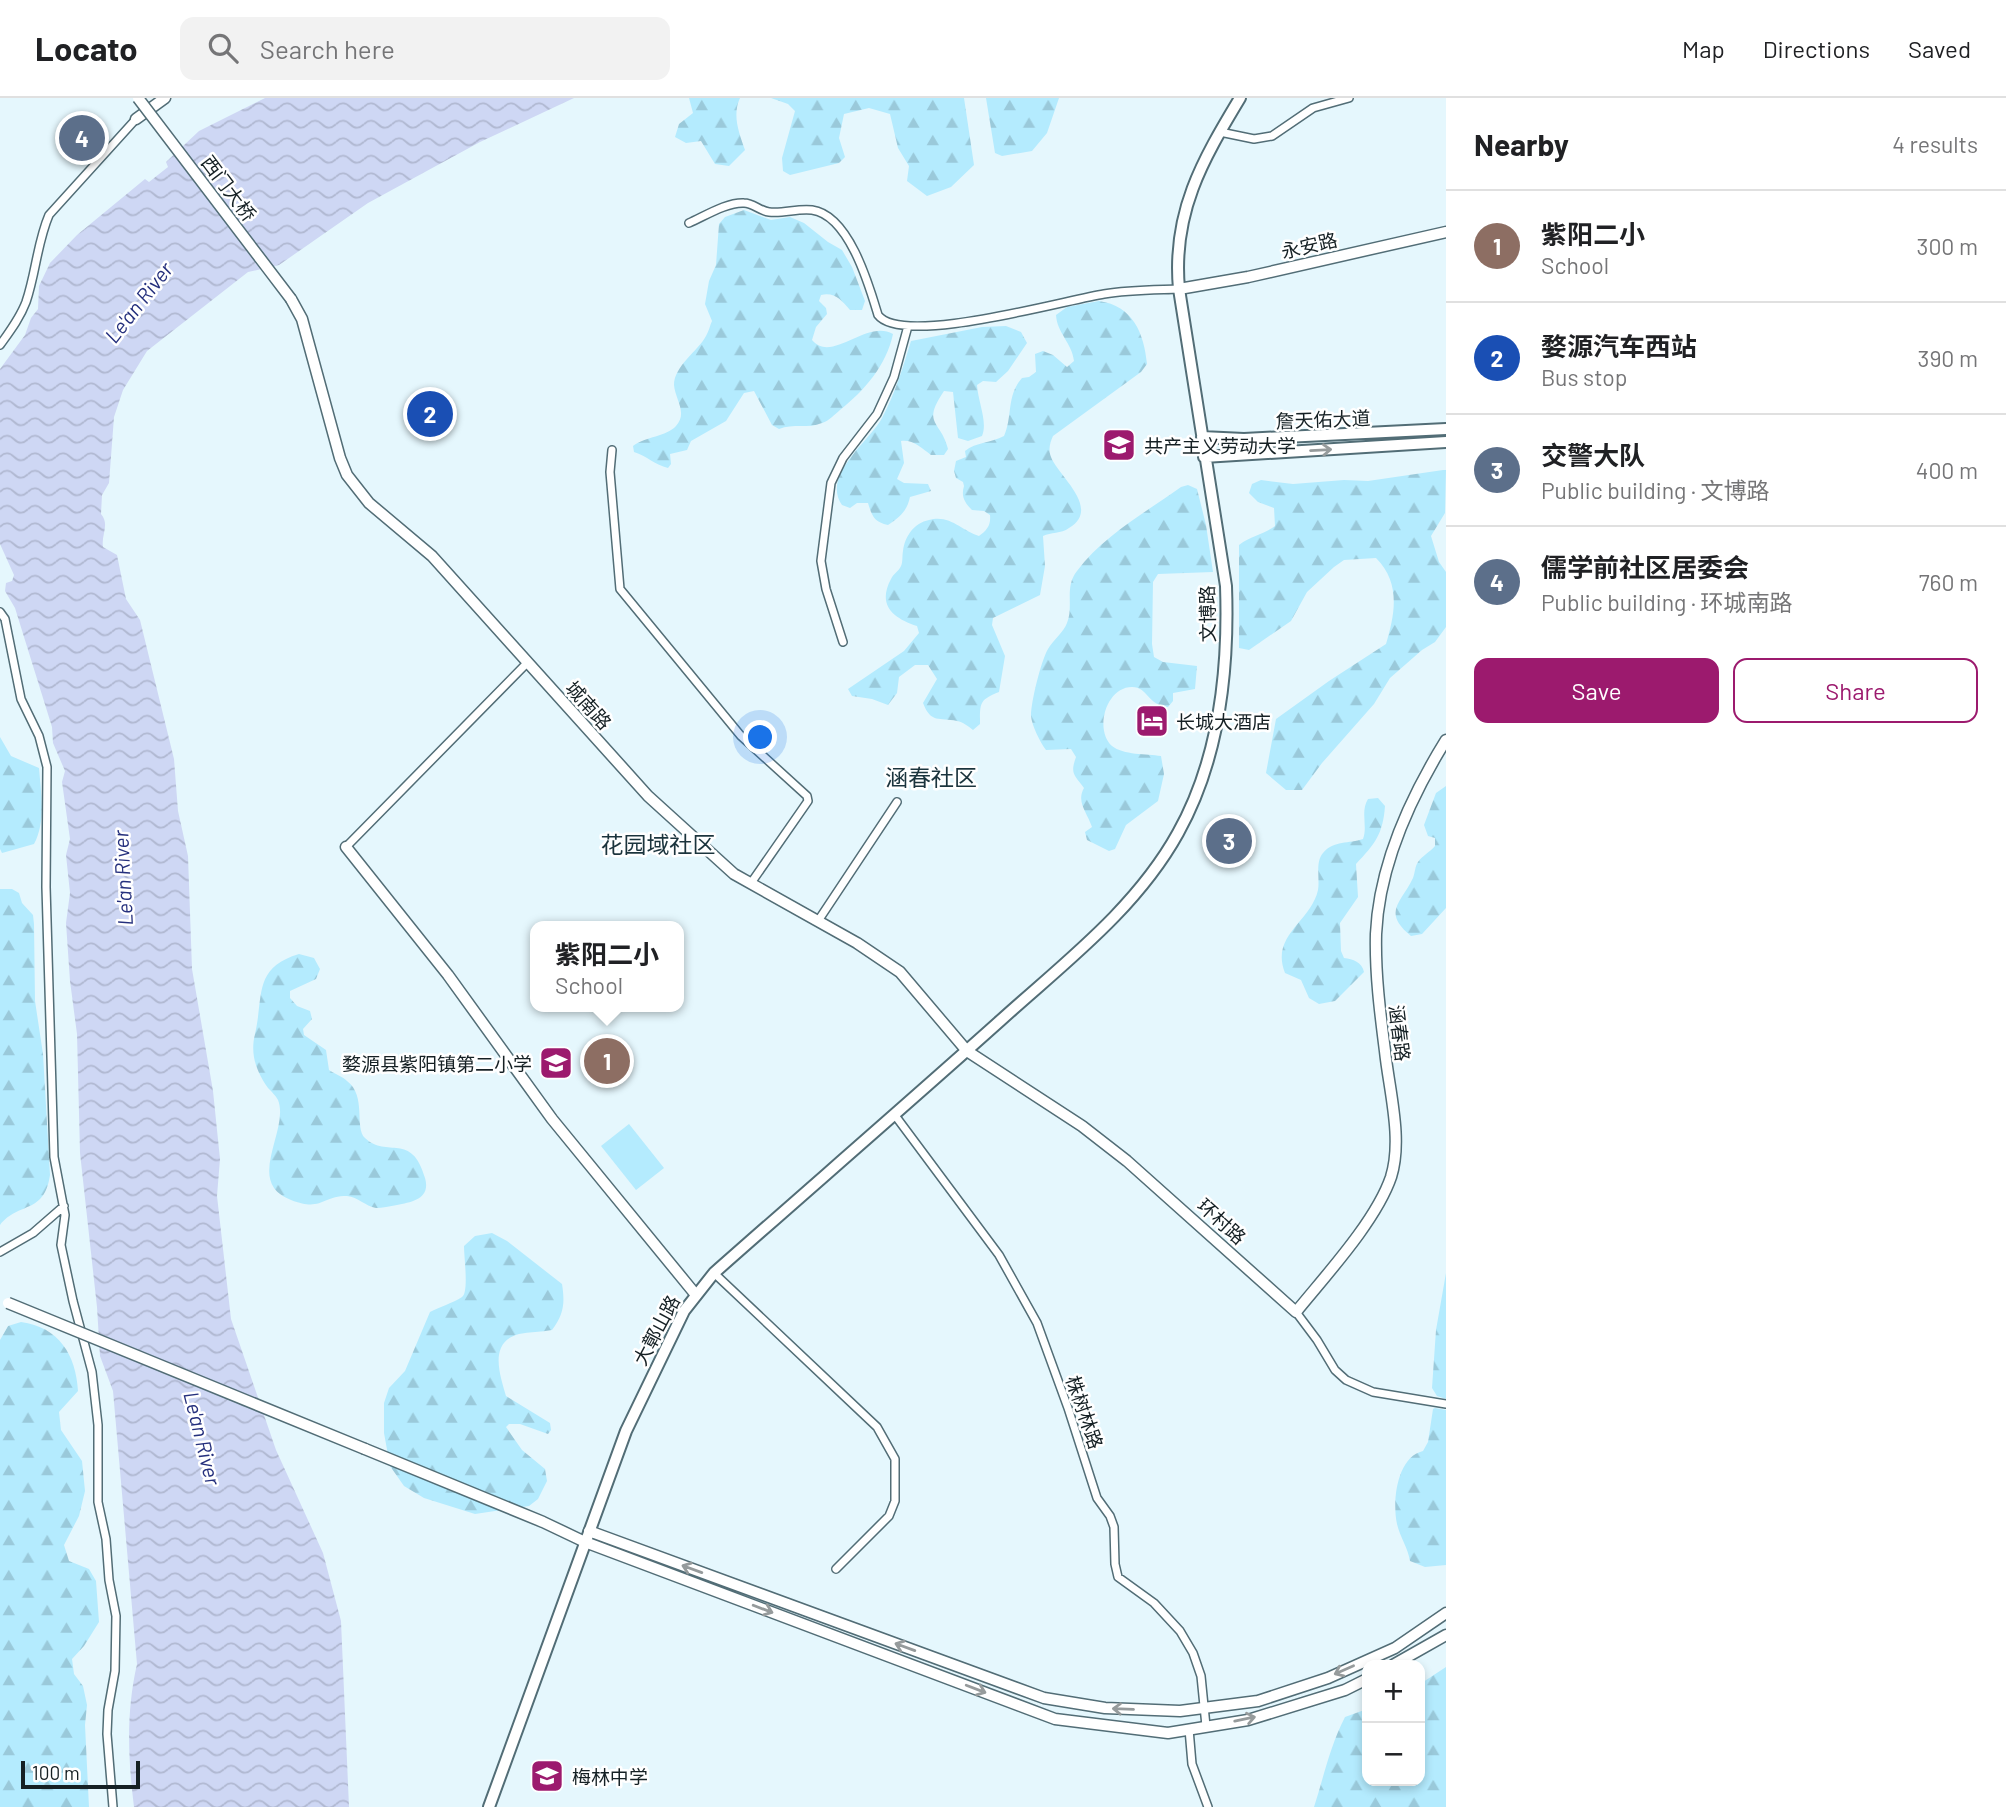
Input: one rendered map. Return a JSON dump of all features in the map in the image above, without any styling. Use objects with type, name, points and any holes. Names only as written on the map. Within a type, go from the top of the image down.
[{"type":"main road","name":"文博路","points":[[967,1051],[1078,951],[1148,880],[1178,833],[1194,800],[1207,763],[1217,726],[1226,649],[1226,586],[1204,457],[1179,289],[1177,258],[1180,227],[1197,176],[1240,98]]},
{"type":"main road","name":"詹天佑大道","points":[[1202,437],[1244,439],[1377,435],[1446,429]]},
{"type":"main road","name":"詹天佑大道","points":[[1204,457],[1446,442]]},
{"type":"main road","name":"大鄣山路","points":[[489,1807],[626,1430],[684,1311],[714,1272],[967,1051]]},
{"type":"street","name":"西门大桥","points":[[138,98],[291,299]]},
{"type":"street","points":[[0,345],[15,325],[26,300],[43,229],[49,215],[136,119],[165,98]]},
{"type":"street","points":[[1220,132],[1254,139],[1272,135],[1313,108],[1349,98]]},
{"type":"street","points":[[689,223],[735,204],[746,203],[769,212],[814,210],[828,217],[846,237],[865,273],[881,319],[908,326],[996,317],[1104,294],[1179,289]]},
{"type":"street","name":"永安路","points":[[1179,289],[1248,277],[1446,232]]},
{"type":"street","name":"城南路","points":[[291,299],[302,319],[347,475],[369,503],[432,556],[648,796],[734,874],[882,958],[900,972],[967,1051]]},
{"type":"street","points":[[843,642],[826,589],[821,561],[831,483],[843,458],[877,414],[894,377],[908,326]]},
{"type":"street","points":[[612,450],[610,472],[620,589],[741,736],[807,796],[808,801],[751,883]]},
{"type":"street","points":[[0,612],[5,619],[21,699],[39,736],[47,767],[46,887],[54,1144],[56,1171],[64,1206],[61,1245],[92,1373],[98,1425],[98,1502],[106,1539],[108,1580],[116,1616],[115,1671],[107,1734],[113,1807]]},
{"type":"street","points":[[528,662],[346,847],[448,975],[552,1119],[696,1295]]},
{"type":"street","name":"涵春路","points":[[1296,1312],[1376,1210],[1391,1175],[1395,1137],[1378,997],[1376,932],[1387,869],[1399,831],[1446,740]]},
{"type":"street","points":[[818,921],[897,802]]},
{"type":"street","name":"环村路","points":[[967,1051],[1082,1126],[1127,1161],[1296,1312],[1335,1370],[1346,1380],[1373,1392],[1446,1404]]},
{"type":"street","name":"株树林路","points":[[894,1114],[999,1255],[1037,1323],[1097,1498],[1110,1516],[1114,1527],[1118,1577],[1154,1604],[1180,1630],[1193,1653],[1201,1676],[1206,1727]]},
{"type":"street","points":[[0,1252],[33,1233],[64,1206]]},
{"type":"street","points":[[714,1272],[877,1427],[895,1459],[895,1502],[889,1516],[836,1569]]},
{"type":"street","points":[[4,1301],[543,1522],[1044,1698],[1105,1708],[1180,1711],[1258,1701],[1328,1678],[1395,1648],[1446,1613]]},
{"type":"street","points":[[587,1537],[1055,1719],[1168,1733],[1248,1720],[1345,1690],[1362,1682]]},
{"type":"street","points":[[1402,1660],[1446,1635]]},
{"type":"street","points":[[1189,1729],[1192,1764],[1208,1807]]},
{"type":"green space","points":[[689,98],[740,98],[736,117],[745,150],[729,166],[715,164],[701,141],[686,143],[675,137],[679,124],[693,113]]},
{"type":"green space","points":[[771,98],[964,98],[974,165],[951,187],[927,196],[907,181],[909,166],[898,148],[890,114],[869,108],[844,114],[839,138],[845,157],[839,163],[790,175],[783,171],[782,158],[795,111],[788,104]]},
{"type":"green space","points":[[986,98],[1059,98],[1047,133],[1032,151],[1002,156],[995,153]]},
{"type":"green space","points":[[744,210],[771,220],[790,217],[804,223],[842,250],[852,267],[865,301],[862,310],[850,310],[834,296],[821,295],[819,301],[826,308],[827,314],[816,327],[812,340],[820,346],[829,347],[872,332],[883,331],[893,334],[890,346],[880,367],[866,386],[825,422],[779,429],[772,425],[754,391],[744,393],[726,421],[691,441],[687,450],[670,454],[671,464],[668,468],[663,467],[634,452],[633,446],[672,430],[679,421],[681,411],[674,385],[675,378],[706,336],[712,321],[705,304],[709,281],[716,265],[719,224],[725,217]]},
{"type":"green space","points":[[1099,301],[1120,309],[1135,323],[1143,342],[1147,364],[1141,372],[1053,436],[1051,457],[1075,492],[1081,511],[1078,520],[1069,528],[1043,536],[1045,566],[1040,595],[993,618],[992,625],[1005,656],[999,692],[982,703],[980,724],[973,730],[961,722],[936,718],[929,714],[923,703],[937,679],[928,665],[915,665],[899,677],[897,693],[888,705],[852,696],[848,689],[904,651],[919,633],[917,626],[901,619],[890,609],[886,596],[891,579],[902,564],[908,535],[919,524],[936,519],[950,521],[979,536],[986,529],[990,515],[984,511],[972,510],[965,502],[963,482],[956,478],[954,471],[956,461],[966,457],[965,451],[969,448],[1004,436],[1017,385],[1022,378],[1036,372],[1035,354],[1043,351],[1053,355],[1067,367],[1074,361],[1056,315],[1067,307]]},
{"type":"green space","points":[[1006,326],[1021,332],[1027,343],[1008,371],[996,382],[983,381],[977,385],[983,418],[982,436],[968,441],[958,438],[953,392],[944,391],[937,402],[933,417],[948,449],[944,455],[931,455],[913,443],[901,441],[904,463],[897,479],[904,483],[928,484],[931,491],[910,497],[902,513],[888,525],[874,518],[868,503],[857,503],[850,508],[842,505],[837,494],[842,470],[882,418],[895,390],[911,341],[982,327]]},
{"type":"green space","points":[[1446,470],[1445,513],[1431,536],[1439,562],[1446,572],[1446,627],[1435,642],[1390,678],[1374,704],[1302,790],[1286,790],[1266,773],[1276,719],[1386,644],[1392,621],[1393,588],[1376,558],[1344,560],[1307,592],[1291,621],[1249,650],[1239,648],[1239,545],[1275,526],[1274,508],[1258,502],[1249,493],[1252,484],[1261,480],[1293,484],[1368,481]]},
{"type":"green space","points":[[1188,485],[1197,489],[1213,572],[1158,574],[1153,582],[1152,644],[1154,657],[1163,662],[1197,666],[1195,689],[1173,693],[1173,701],[1168,707],[1161,706],[1141,690],[1132,687],[1123,689],[1109,701],[1104,730],[1112,746],[1135,754],[1161,756],[1164,774],[1158,801],[1126,825],[1115,849],[1109,851],[1087,840],[1085,832],[1092,827],[1082,803],[1084,788],[1073,771],[1076,757],[1071,749],[1046,750],[1037,734],[1031,716],[1035,692],[1045,655],[1067,623],[1071,583],[1077,571],[1087,558],[1112,536],[1181,487]]},
{"type":"green space","points":[[0,737],[11,756],[39,768],[42,807],[34,844],[2,853],[0,849]]},
{"type":"green space","points":[[1446,786],[1446,908],[1422,934],[1411,936],[1397,920],[1397,907],[1413,878],[1416,865],[1435,846],[1435,838],[1428,836],[1424,825],[1436,793]]},
{"type":"green space","points":[[1378,798],[1385,806],[1380,831],[1356,864],[1358,897],[1340,923],[1341,951],[1344,958],[1357,962],[1364,972],[1335,1001],[1319,1004],[1309,998],[1301,980],[1285,973],[1283,948],[1287,938],[1314,901],[1318,890],[1318,866],[1323,853],[1332,846],[1363,839],[1366,804],[1368,799]]},
{"type":"green space","points":[[0,889],[12,889],[19,893],[22,903],[33,915],[35,1001],[43,1054],[50,1175],[47,1188],[37,1202],[15,1213],[0,1225]]},
{"type":"green space","points":[[299,954],[314,958],[320,969],[316,979],[290,991],[290,998],[297,1006],[310,1011],[312,1019],[303,1029],[304,1035],[326,1050],[329,1070],[353,1087],[359,1103],[360,1127],[365,1138],[373,1144],[406,1150],[420,1164],[426,1185],[423,1195],[414,1201],[376,1208],[347,1196],[309,1204],[289,1199],[274,1188],[269,1168],[280,1110],[278,1100],[257,1069],[254,1041],[267,975],[284,960]]},
{"type":"green space","points":[[629,1124],[664,1168],[636,1190],[601,1146]]},
{"type":"green space","points":[[492,1233],[507,1241],[562,1284],[563,1303],[559,1319],[552,1330],[519,1334],[509,1338],[503,1344],[499,1360],[506,1396],[550,1423],[551,1430],[548,1434],[520,1424],[509,1424],[506,1427],[522,1450],[545,1469],[547,1481],[538,1499],[529,1506],[475,1514],[424,1498],[404,1486],[390,1466],[384,1433],[384,1403],[389,1388],[405,1371],[430,1312],[464,1294],[464,1246],[475,1236]]},
{"type":"green space","points":[[1446,1273],[1446,1399],[1437,1396],[1432,1388],[1436,1330]]},
{"type":"green space","points":[[21,1322],[46,1330],[63,1345],[77,1378],[78,1391],[59,1412],[61,1430],[82,1461],[85,1491],[79,1516],[64,1545],[69,1561],[89,1569],[96,1581],[99,1622],[72,1659],[74,1674],[83,1686],[87,1705],[85,1725],[89,1807],[0,1807],[0,1340],[8,1326]]},
{"type":"green space","points":[[1435,1408],[1446,1410],[1446,1565],[1425,1567],[1410,1561],[1397,1524],[1395,1504],[1402,1471],[1414,1455],[1423,1451],[1428,1442]]},
{"type":"green space","points":[[1446,1667],[1446,1807],[1314,1807],[1331,1750],[1345,1717],[1362,1711],[1362,1786],[1425,1786],[1425,1681]]},
{"type":"water","name":"Le'an River","points":[[265,98],[574,98],[480,142],[368,203],[279,265],[248,272],[147,351],[123,390],[114,417],[109,483],[102,495],[101,514],[105,526],[103,547],[117,555],[126,599],[140,620],[174,759],[178,811],[188,856],[192,969],[213,1091],[220,1159],[217,1196],[231,1319],[276,1450],[323,1553],[341,1621],[349,1807],[134,1807],[129,1736],[137,1664],[113,1391],[100,1356],[80,1153],[77,1034],[66,923],[70,893],[66,855],[70,839],[62,782],[65,771],[53,743],[52,727],[15,608],[5,591],[6,583],[12,581],[14,575],[0,544],[0,369],[25,335],[31,318],[38,309],[39,286],[50,263],[77,235],[145,179],[149,182],[168,167],[166,162],[199,131]]},
{"type":"place","name":"儒学前社区居委会","points":[[82,138]]},
{"type":"place","name":"婺源汽车西站","points":[[430,414]]},
{"type":"place","name":"共产主义劳动大学","points":[[1119,445]]},
{"type":"place","name":"长城大酒店","points":[[1152,721]]},
{"type":"place","name":"交警大队","points":[[1229,841]]},
{"type":"place","name":"紫阳二小","points":[[607,1061]]},
{"type":"place","name":"婺源县紫阳镇第二小学","points":[[556,1063]]},
{"type":"place","name":"梅林中学","points":[[547,1776]]},
{"type":"district","name":"涵春社区","points":[[931,777]]},
{"type":"district","name":"花园域社区","points":[[658,844]]}]
